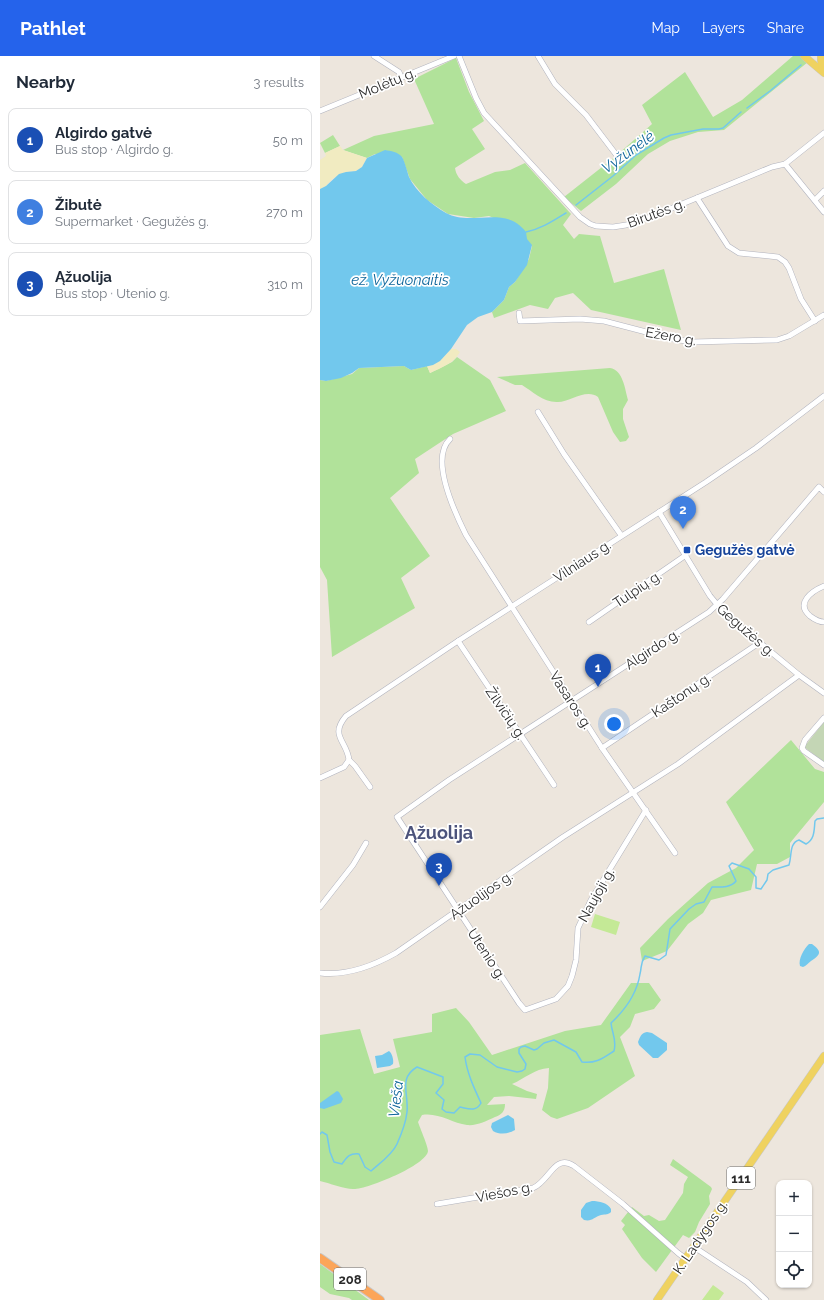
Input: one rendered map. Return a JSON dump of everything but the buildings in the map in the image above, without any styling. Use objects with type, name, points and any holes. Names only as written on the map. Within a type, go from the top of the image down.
[{"type":"highway","name":"208","points":[[320,1258],[380,1300]]},
{"type":"main road","points":[[804,56],[811,59],[823,72]]},
{"type":"main road","points":[[821,56],[823,72]]},
{"type":"main road","name":"K. Ladygos g.","points":[[657,1300],[824,1056]]},
{"type":"street","points":[[374,56],[399,72],[401,77]]},
{"type":"street","name":"Molėtų g.","points":[[320,111],[454,56]]},
{"type":"street","name":"Birutės g.","points":[[460,56],[476,98],[484,113],[584,221],[596,226],[604,227],[626,225],[637,222],[784,164],[824,133]]},
{"type":"street","points":[[538,56],[555,84],[586,115],[621,161]]},
{"type":"street","points":[[784,164],[824,212]]},
{"type":"street","points":[[815,200],[824,191]]},
{"type":"street","points":[[697,198],[728,246],[738,253],[778,257],[785,262],[789,268],[801,298],[816,321]]},
{"type":"street","name":"Ežero g.","points":[[519,313],[520,321],[580,319],[604,321],[673,339],[692,342],[777,340],[790,336],[824,315]]},
{"type":"street","name":"Vilniaus g.","points":[[349,760],[338,734],[340,725],[351,712],[744,456],[824,396]]},
{"type":"street","points":[[538,412],[564,454],[621,535]]},
{"type":"street","name":"Vasaros g.","points":[[450,439],[443,449],[442,473],[456,515],[466,535],[602,748],[675,853]]},
{"type":"street","name":"Algirdo g.","points":[[396,817],[449,780],[709,612],[819,487],[824,492]]},
{"type":"street","name":"Gegužės g.","points":[[659,512],[716,605],[759,643],[824,693]]},
{"type":"street","name":"Tulpių g.","points":[[589,622],[686,556]]},
{"type":"street","points":[[824,586],[807,597],[803,606],[805,611],[815,620],[824,622]]},
{"type":"street","name":"Žilvičių g.","points":[[458,641],[554,786]]},
{"type":"street","name":"Kaštonų g.","points":[[602,748],[759,643]]},
{"type":"street","points":[[633,792],[678,764],[799,675]]},
{"type":"street","points":[[824,718],[806,740],[802,748],[824,765]]},
{"type":"street","points":[[320,778],[344,767],[349,760],[370,787]]},
{"type":"street","name":"Ąžuolijos g.","points":[[320,973],[337,973],[368,967],[385,960],[633,792]]},
{"type":"street","name":"Naujoji g.","points":[[525,1010],[556,999],[568,986],[576,960],[578,928],[591,900],[646,810]]},
{"type":"street","name":"Utenio g.","points":[[396,817],[525,1010]]},
{"type":"street","points":[[320,907],[353,865],[366,843]]},
{"type":"street","name":"Viešos g.","points":[[437,1204],[534,1188],[542,1183],[560,1162],[568,1163],[623,1204],[678,1253],[686,1258]]},
{"type":"street","points":[[694,1247],[747,1282],[766,1300]]},
{"type":"green space","points":[[793,56],[801,56],[808,62],[724,130],[698,132],[670,141],[648,154],[616,184],[581,211],[564,197],[616,156],[652,124],[642,105],[685,72],[713,117],[742,100]]},
{"type":"green space","points":[[456,58],[469,92],[484,121],[472,129],[485,149],[455,168],[460,179],[466,184],[495,172],[510,170],[525,163],[571,214],[563,225],[574,239],[579,234],[600,236],[614,283],[664,269],[681,330],[591,310],[573,293],[555,298],[548,309],[530,305],[494,318],[492,312],[504,300],[509,287],[515,282],[529,259],[532,246],[526,239],[526,232],[489,216],[474,218],[448,214],[427,200],[410,179],[402,157],[375,154],[367,158],[343,150],[374,136],[434,124],[414,79]]},
{"type":"green space","points":[[333,135],[340,146],[325,153],[320,143]]},
{"type":"green space","points":[[457,357],[490,380],[506,411],[453,434],[415,459],[419,473],[390,498],[430,556],[401,578],[415,608],[332,657],[327,580],[320,567],[320,380],[326,381],[352,374],[359,368],[404,366],[411,370],[427,366],[430,373],[452,362]]},
{"type":"green space","points":[[610,368],[614,369],[621,376],[628,400],[623,409],[623,419],[629,437],[626,441],[620,442],[613,432],[598,397],[588,394],[563,401],[553,402],[543,399],[522,385],[515,385],[497,377]]},
{"type":"green space","points":[[824,722],[824,762],[804,747]]},
{"type":"green space","points":[[791,740],[815,769],[824,772],[824,802],[790,843],[790,857],[777,864],[757,864],[751,890],[711,900],[703,913],[688,924],[667,951],[642,961],[640,948],[668,919],[708,883],[736,868],[754,850],[726,802]]},
{"type":"green space","points":[[595,914],[620,922],[616,935],[591,927]]},
{"type":"green space","points":[[631,983],[649,983],[661,1000],[654,1009],[635,1014],[630,1027],[620,1037],[635,1076],[588,1108],[557,1119],[551,1117],[542,1110],[548,1088],[549,1068],[544,1069],[534,1072],[512,1084],[537,1094],[536,1099],[509,1096],[494,1097],[487,1105],[505,1104],[502,1113],[481,1123],[467,1125],[439,1116],[428,1114],[422,1115],[418,1122],[428,1151],[425,1157],[418,1163],[395,1176],[370,1185],[353,1189],[320,1181],[320,1035],[360,1029],[374,1074],[400,1067],[393,1039],[432,1032],[432,1014],[456,1008],[469,1022],[492,1055],[565,1031],[601,1025]]},
{"type":"green space","points":[[673,1159],[711,1187],[712,1189],[709,1196],[710,1204],[695,1232],[689,1238],[683,1235],[656,1272],[642,1258],[622,1229],[625,1225],[621,1221],[632,1207],[644,1216],[649,1215],[659,1221],[665,1220],[683,1193],[684,1184],[688,1177],[670,1165]]},
{"type":"green space","points":[[320,1264],[369,1300],[352,1300],[330,1294],[320,1287]]},
{"type":"green space","points":[[713,1285],[724,1293],[719,1300],[702,1300]]},
{"type":"sand","points":[[340,146],[343,150],[367,158],[362,167],[356,171],[346,172],[332,179],[326,186],[320,189],[320,160],[326,156],[325,153]]},
{"type":"sand","points":[[451,349],[456,349],[460,352],[451,362],[430,373],[427,366],[438,362]]},
{"type":"water","name":"ež. Vyžuonaitis","points":[[385,150],[394,152],[402,157],[412,183],[430,202],[446,213],[456,217],[466,218],[498,217],[508,219],[518,224],[526,232],[527,239],[532,245],[527,265],[515,282],[509,287],[504,300],[492,312],[478,317],[467,325],[451,349],[440,361],[433,365],[411,370],[404,366],[359,368],[341,378],[326,381],[320,380],[320,189],[326,186],[339,174],[356,171],[362,167],[367,158]]},
{"type":"water","points":[[809,944],[812,944],[818,949],[819,953],[805,966],[800,966],[802,954]]},
{"type":"water","points":[[643,1033],[652,1033],[667,1043],[667,1050],[658,1058],[653,1058],[639,1045],[638,1042],[641,1036]]},
{"type":"water","points":[[389,1051],[391,1053],[393,1064],[390,1066],[377,1068],[375,1056],[382,1055]]},
{"type":"water","points":[[337,1091],[343,1099],[341,1103],[324,1109],[320,1108],[320,1103]]},
{"type":"water","points":[[508,1115],[514,1119],[515,1130],[504,1134],[493,1131],[491,1127],[492,1123]]},
{"type":"water","points":[[592,1201],[606,1204],[610,1207],[611,1212],[591,1220],[584,1220],[581,1217],[581,1210],[586,1203]]},
{"type":"waterway","name":"Vyžunėlė","points":[[747,108],[801,65]]},
{"type":"waterway","name":"Vyžunėlė","points":[[576,205],[613,176],[636,155],[664,138],[671,135],[703,129],[723,128],[741,112]]},
{"type":"waterway","name":"Vyžunėlė","points":[[526,232],[542,227],[566,213]]},
{"type":"waterway","name":"Vieša","points":[[320,1134],[322,1132],[327,1135],[330,1152],[334,1162],[342,1164],[349,1156],[359,1154],[365,1167],[371,1171],[389,1155],[397,1144],[406,1116],[406,1081],[411,1071],[417,1067],[443,1077],[443,1084],[436,1093],[444,1100],[442,1109],[446,1112],[454,1113],[460,1107],[475,1109],[481,1103],[467,1069],[465,1057],[470,1054],[480,1055],[497,1067],[517,1072],[525,1069],[526,1064],[519,1053],[519,1049],[525,1046],[534,1050],[544,1043],[554,1040],[576,1052],[582,1062],[599,1060],[614,1051],[615,1040],[611,1023],[626,1007],[633,994],[645,956],[659,960],[666,955],[670,929],[689,909],[696,904],[704,902],[712,887],[728,886],[736,881],[729,866],[732,863],[749,869],[756,877],[756,888],[761,889],[767,880],[768,874],[773,870],[789,865],[791,850],[794,844],[799,840],[806,844],[809,842],[814,834],[815,821],[817,819],[824,818]]},
{"type":"place","name":"Žibutė","points":[[683,529]]},
{"type":"place","name":"Gegužės gatvė","points":[[687,550]]},
{"type":"place","name":"Algirdo gatvė","points":[[598,687]]},
{"type":"place","name":"Ąžuolija","points":[[439,886]]},
{"type":"district","name":"Ąžuolija","points":[[439,832]]}]
